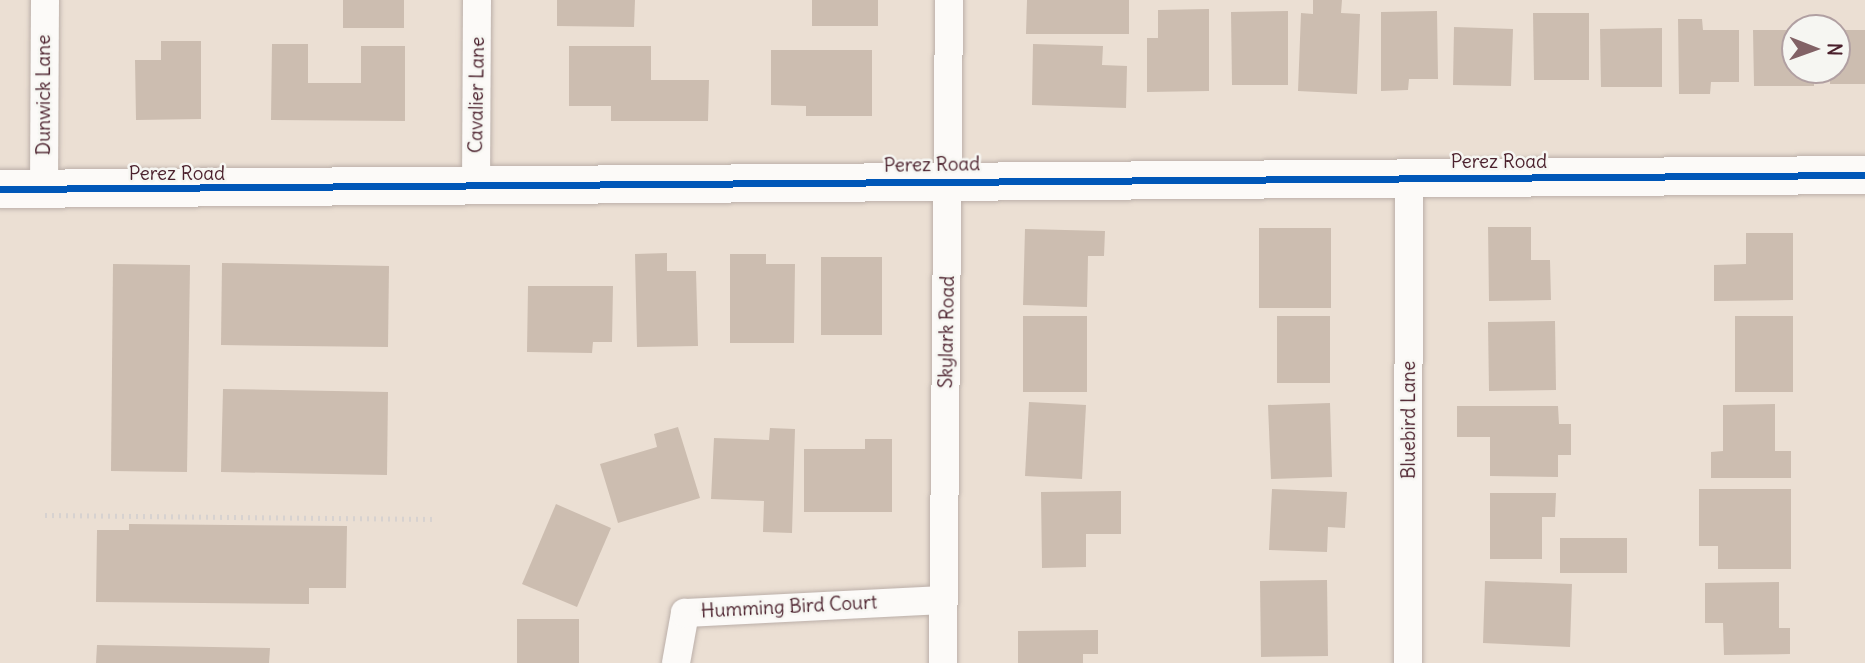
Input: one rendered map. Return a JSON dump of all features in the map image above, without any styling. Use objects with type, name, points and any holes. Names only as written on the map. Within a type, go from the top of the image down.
[{"type":"street","name":"Dunwick Lane","points":[[44,190],[45,0]]},
{"type":"street","name":"Cavalier Lane","points":[[476,190],[477,0]]},
{"type":"street","name":"Skylark Road","points":[[943,663],[949,0]]},
{"type":"street","name":"Perez Road","points":[[0,189],[476,190],[948,180],[1865,175]]},
{"type":"street","name":"Bluebird Lane","points":[[1408,663],[1409,178]]},
{"type":"street","name":"Humming Bird Court","points":[[676,663],[685,613],[944,600]]},
{"type":"path","points":[[45,515],[437,519]]},
{"type":"building","points":[[343,0],[404,0],[404,28],[343,28]]},
{"type":"building","points":[[557,0],[635,0],[634,27],[557,26]]},
{"type":"building","points":[[812,0],[878,0],[878,26],[812,26]]},
{"type":"building","points":[[1027,0],[1129,0],[1129,34],[1026,34]]},
{"type":"building","points":[[1313,0],[1342,0],[1341,13],[1360,14],[1357,94],[1298,91],[1301,13],[1313,14]]},
{"type":"building","points":[[1209,9],[1209,91],[1147,92],[1147,38],[1158,38],[1158,10]]},
{"type":"building","points":[[1288,11],[1288,85],[1232,85],[1231,12]]},
{"type":"building","points":[[1437,11],[1438,79],[1409,79],[1408,90],[1381,91],[1381,12]]},
{"type":"building","points":[[1533,13],[1589,13],[1589,80],[1534,80]]},
{"type":"building","points":[[1678,19],[1702,19],[1703,30],[1739,30],[1739,82],[1711,82],[1710,94],[1679,94]]},
{"type":"building","points":[[1454,27],[1513,29],[1511,86],[1453,85]]},
{"type":"building","points":[[1662,28],[1662,87],[1601,87],[1600,29]]},
{"type":"building","points":[[1753,30],[1781,30],[1781,84],[1814,86],[1754,86]]},
{"type":"building","points":[[1851,30],[1865,30],[1865,84],[1851,84]]},
{"type":"building","points":[[161,41],[201,41],[201,119],[136,120],[135,60],[161,60]]},
{"type":"building","points":[[272,44],[308,44],[308,83],[361,83],[361,46],[405,46],[405,121],[271,120]]},
{"type":"building","points":[[1033,44],[1103,46],[1102,65],[1127,66],[1126,108],[1032,105]]},
{"type":"building","points":[[569,46],[651,46],[651,80],[709,80],[708,121],[611,121],[611,106],[569,106]]},
{"type":"building","points":[[771,50],[872,50],[872,116],[806,116],[806,106],[771,105]]},
{"type":"building","points":[[1488,227],[1531,227],[1531,260],[1550,260],[1551,300],[1489,301]]},
{"type":"building","points":[[1259,228],[1331,228],[1331,308],[1259,308]]},
{"type":"building","points":[[1025,229],[1105,231],[1104,256],[1088,256],[1087,307],[1023,305]]},
{"type":"building","points":[[1746,233],[1793,233],[1793,300],[1714,301],[1714,265],[1746,264]]},
{"type":"building","points":[[667,253],[667,271],[696,271],[698,346],[637,347],[635,254]]},
{"type":"building","points":[[730,254],[766,254],[766,264],[795,264],[794,343],[730,343]]},
{"type":"building","points":[[821,257],[882,257],[882,335],[821,335]]},
{"type":"building","points":[[222,263],[389,266],[388,347],[221,345]]},
{"type":"building","points":[[113,264],[190,265],[187,472],[111,471]]},
{"type":"building","points":[[528,286],[613,286],[612,342],[593,342],[592,353],[527,352]]},
{"type":"building","points":[[1023,316],[1087,316],[1087,392],[1023,392]]},
{"type":"building","points":[[1277,316],[1330,316],[1330,383],[1277,383]]},
{"type":"building","points":[[1735,316],[1793,316],[1793,392],[1735,392]]},
{"type":"building","points":[[1555,321],[1556,390],[1489,391],[1488,322]]},
{"type":"building","points":[[223,389],[388,392],[387,475],[221,472]]},
{"type":"building","points":[[1029,402],[1086,405],[1082,479],[1025,476]]},
{"type":"building","points":[[1330,403],[1332,477],[1271,479],[1268,405]]},
{"type":"building","points":[[1775,404],[1775,451],[1791,451],[1791,478],[1711,478],[1711,452],[1723,451],[1723,405]]},
{"type":"building","points":[[1457,406],[1558,406],[1559,424],[1571,424],[1571,455],[1558,455],[1558,477],[1490,476],[1490,437],[1457,437]]},
{"type":"building","points":[[678,427],[700,498],[618,523],[600,464],[657,447],[654,434]]},
{"type":"building","points":[[770,428],[795,429],[792,533],[763,532],[764,501],[711,499],[714,438],[769,440]]},
{"type":"building","points":[[865,439],[892,439],[892,512],[804,512],[804,449],[865,449]]},
{"type":"building","points":[[1272,489],[1347,492],[1345,528],[1328,527],[1327,552],[1269,550]]},
{"type":"building","points":[[1699,489],[1791,489],[1791,569],[1718,569],[1718,546],[1699,546]]},
{"type":"building","points":[[1121,491],[1121,534],[1086,534],[1086,567],[1042,568],[1041,492]]},
{"type":"building","points":[[1490,493],[1556,493],[1555,517],[1542,517],[1542,559],[1490,559]]},
{"type":"building","points":[[556,504],[611,528],[577,607],[522,584]]},
{"type":"building","points":[[129,524],[347,526],[346,588],[309,588],[309,604],[96,602],[97,530],[129,530]]},
{"type":"building","points":[[1560,538],[1627,538],[1627,573],[1560,573]]},
{"type":"building","points":[[1327,580],[1328,656],[1261,657],[1260,581]]},
{"type":"building","points":[[1485,581],[1572,584],[1570,647],[1483,643]]},
{"type":"building","points":[[1779,582],[1779,628],[1790,628],[1790,654],[1724,655],[1723,623],[1705,623],[1705,583]]},
{"type":"building","points":[[517,619],[579,619],[579,663],[517,663]]},
{"type":"building","points":[[1098,630],[1098,654],[1083,654],[1083,663],[1018,663],[1018,631]]},
{"type":"building","points":[[97,645],[270,648],[269,663],[96,663]]},
{"type":"cycle path","points":[[0,189],[1865,175]]}]
